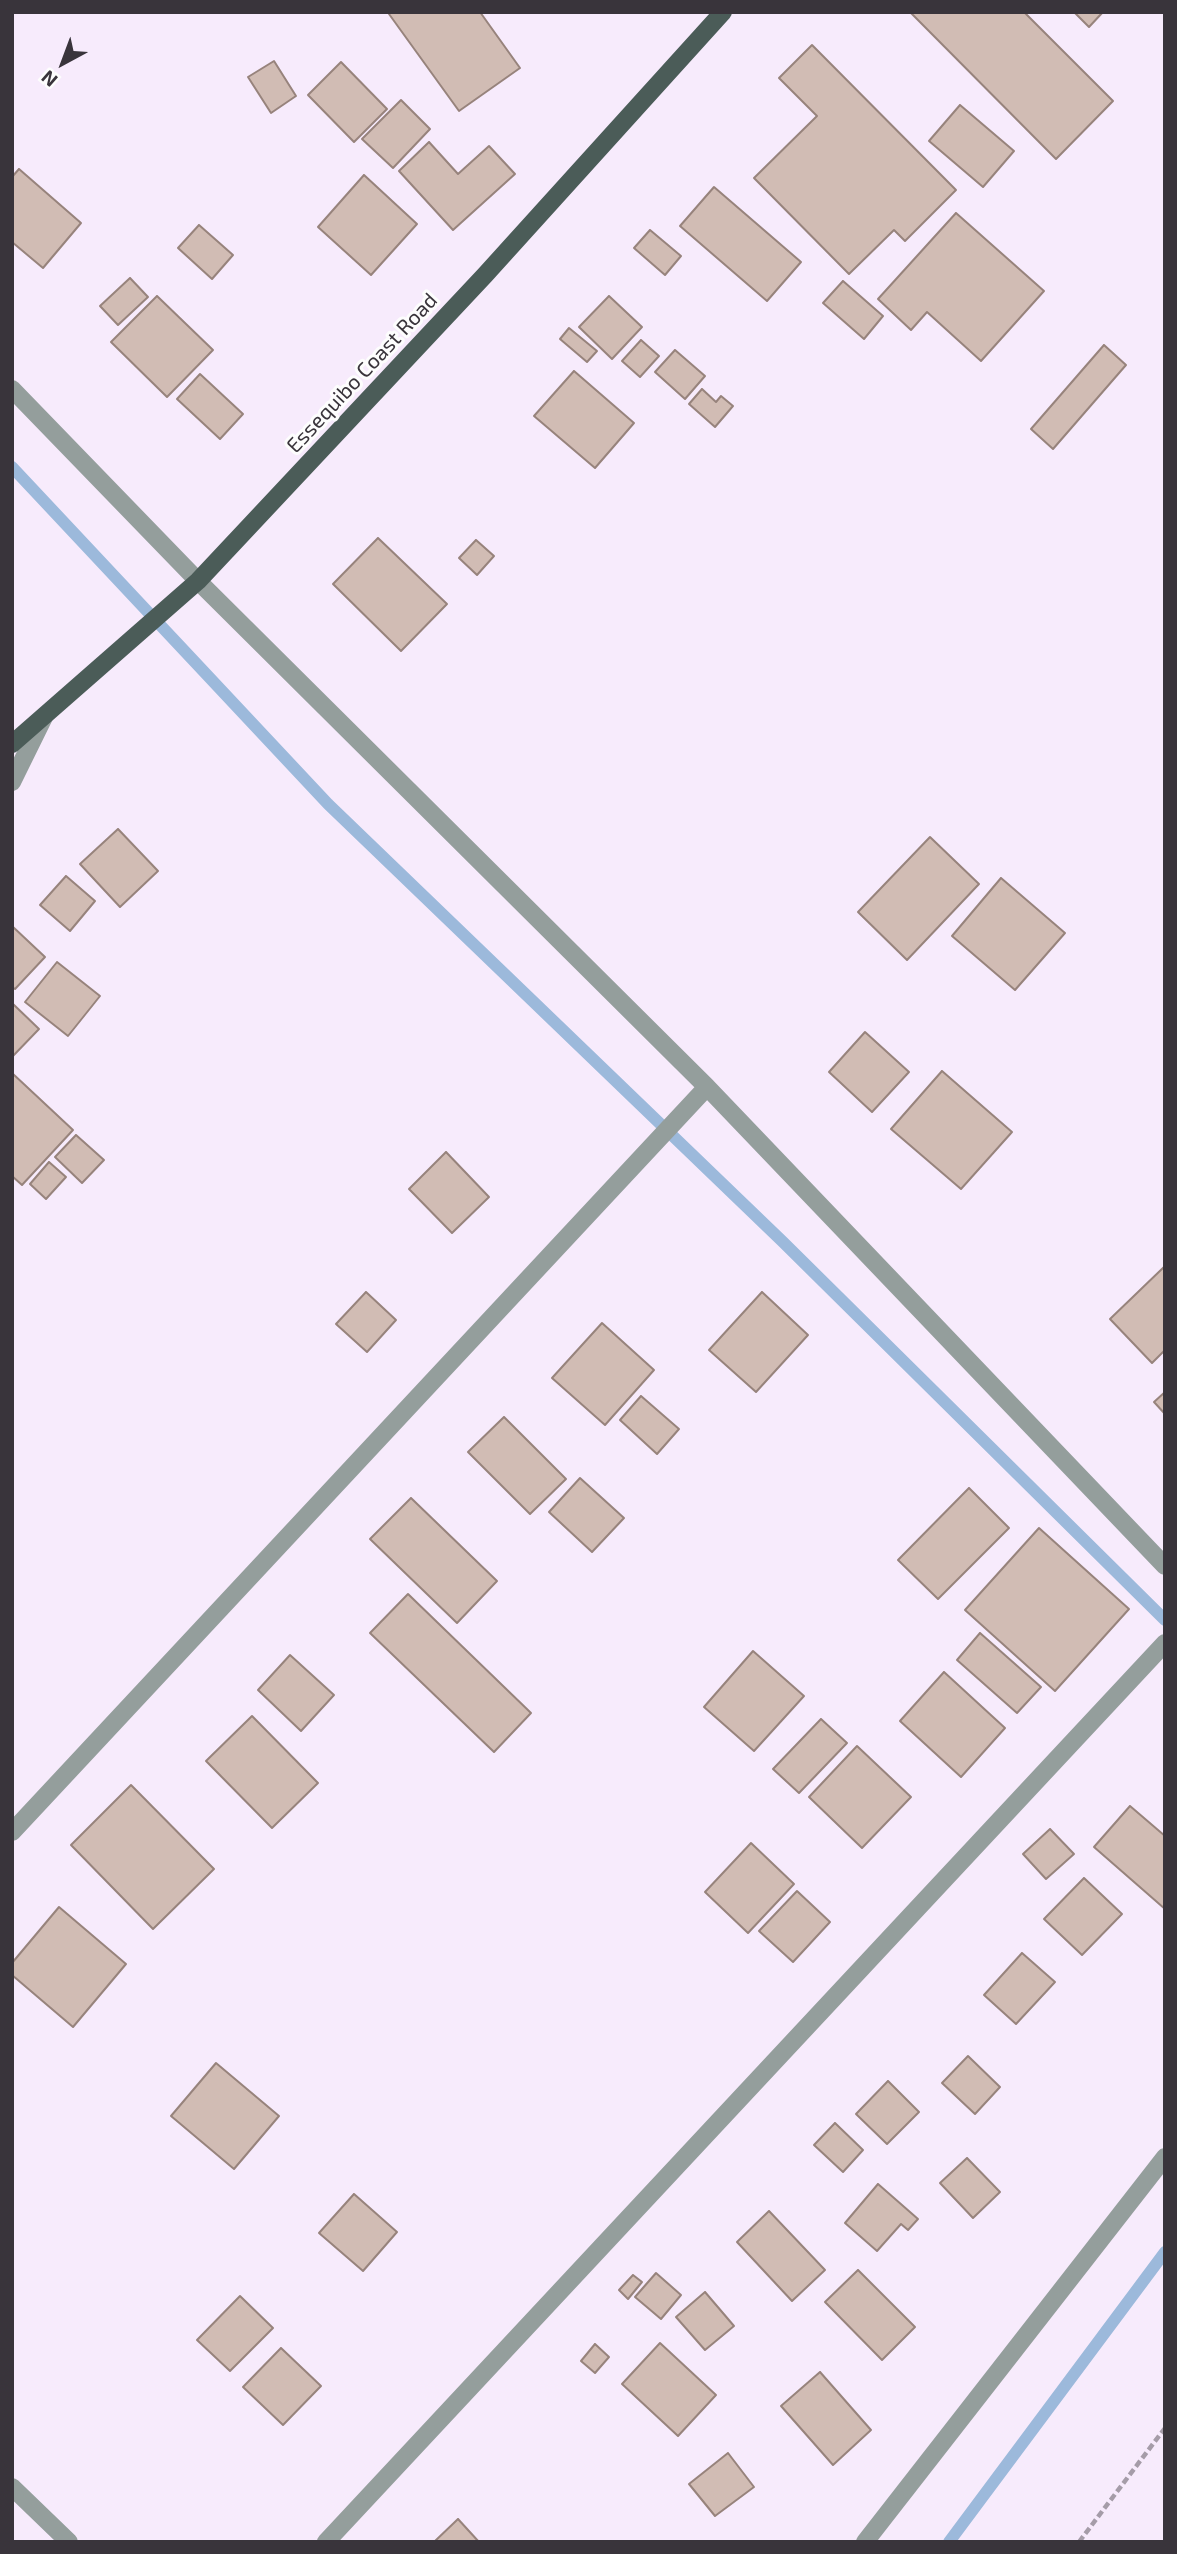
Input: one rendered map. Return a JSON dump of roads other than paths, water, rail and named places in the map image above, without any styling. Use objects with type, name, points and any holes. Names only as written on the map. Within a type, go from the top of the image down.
[{"type":"main road","name":"Essequibo Coast Road","points":[[12,744],[198,580],[485,275],[723,12]]},
{"type":"street","points":[[12,389],[198,580],[708,1087],[1165,1566]]},
{"type":"street","points":[[12,782],[45,714]]},
{"type":"street","points":[[12,1832],[708,1087]]},
{"type":"street","points":[[326,2542],[1165,1643]]},
{"type":"street","points":[[865,2542],[1165,2157]]},
{"type":"street","points":[[12,2487],[69,2542]]},
{"type":"waterway","points":[[12,467],[328,804],[783,1242],[1165,1620]]},
{"type":"waterway","points":[[949,2542],[1165,2252]]}]
